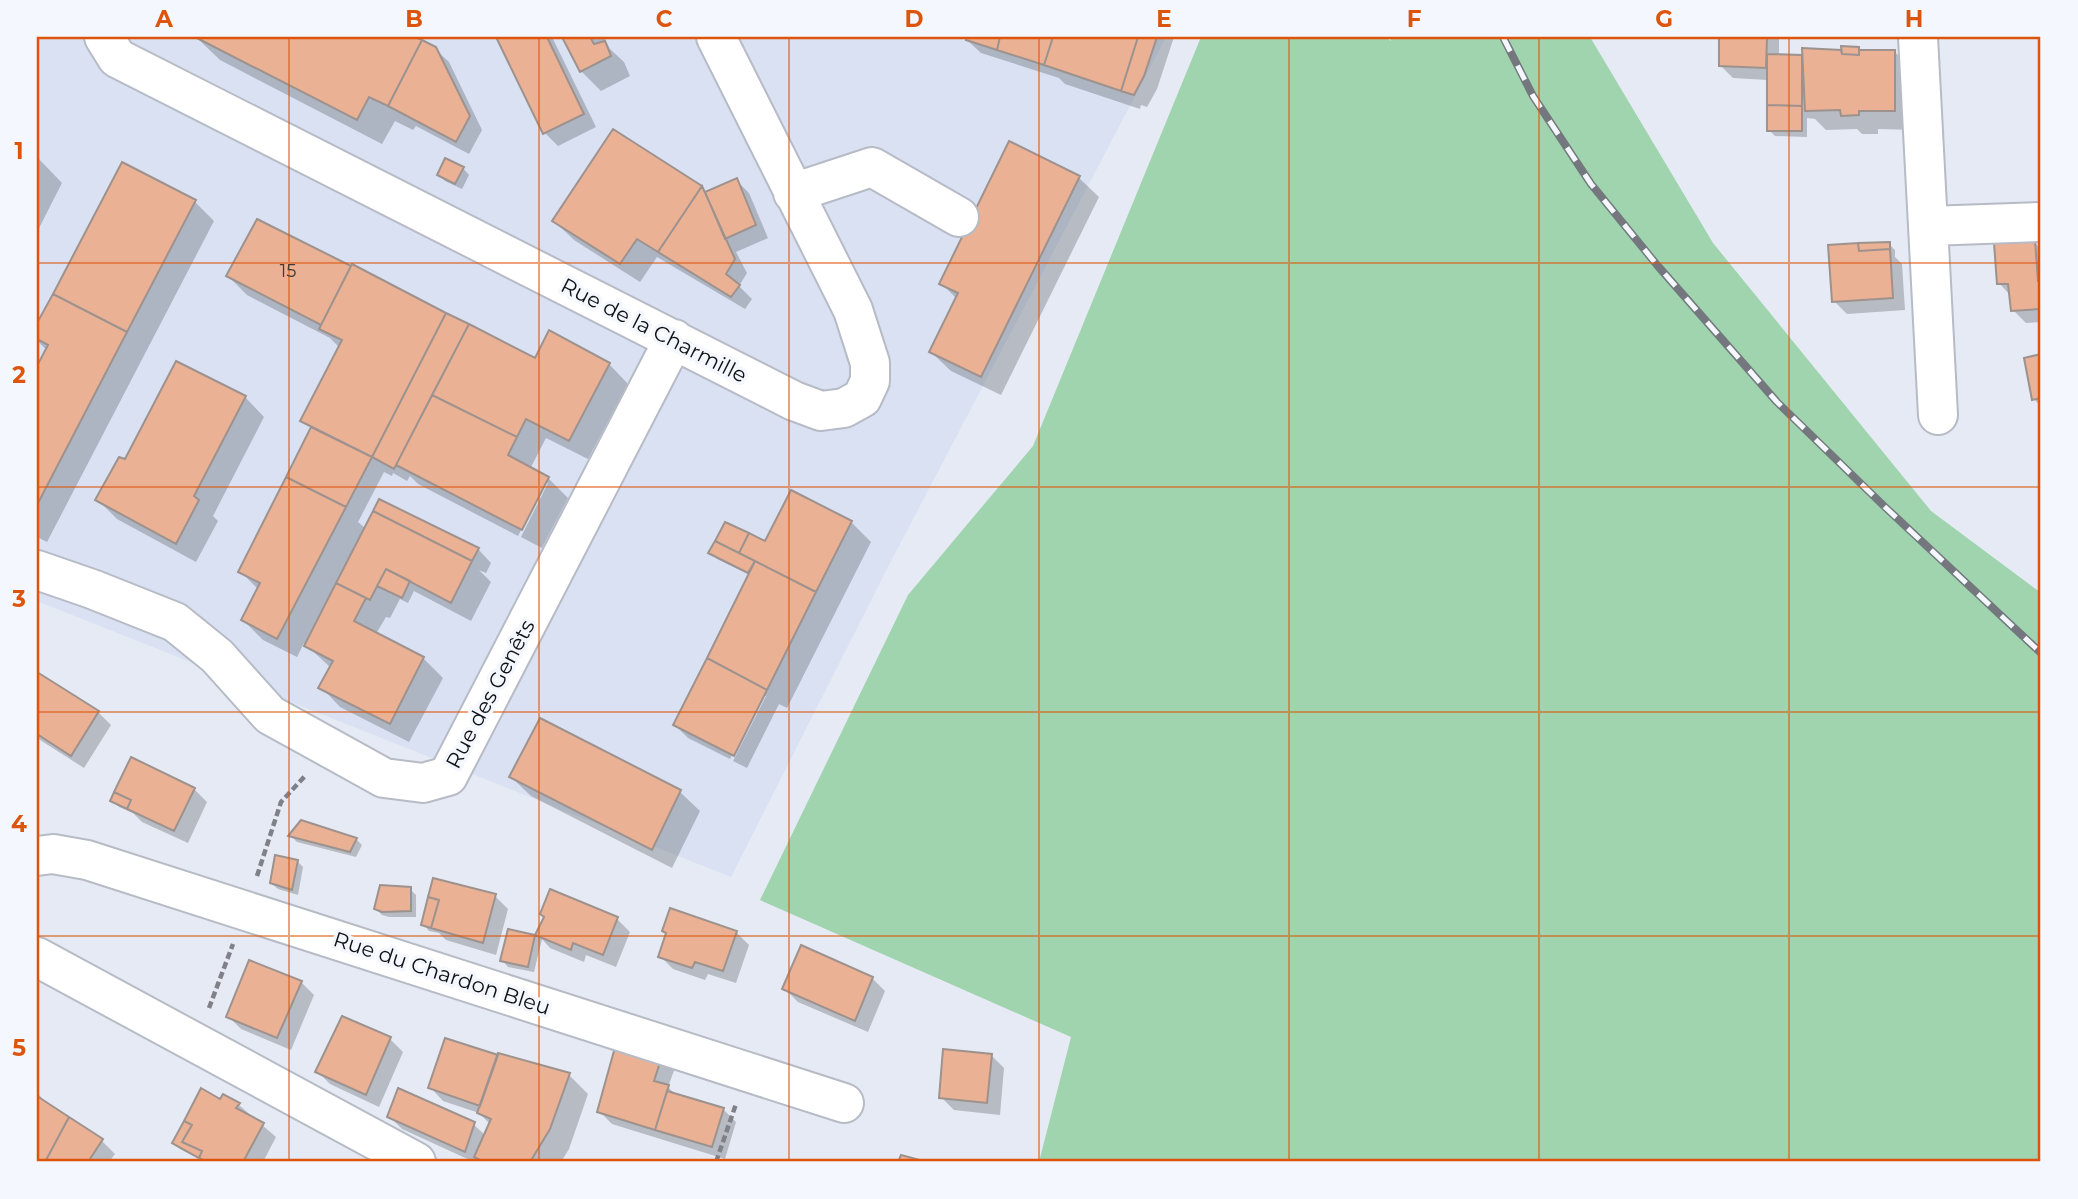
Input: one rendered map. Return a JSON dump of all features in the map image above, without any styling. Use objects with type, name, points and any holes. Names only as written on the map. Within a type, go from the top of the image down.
[{"type":"street","name":"Rue de la Charmille","points":[[104,37],[117,58],[794,401],[821,411],[844,408],[862,398],[870,381],[870,363],[853,310],[716,37]]},
{"type":"street","points":[[1918,37],[1938,415]]},
{"type":"street","points":[[793,193],[872,167],[959,217]]},
{"type":"street","points":[[1928,226],[2041,222]]},
{"type":"street","name":"Rue des Genêts","points":[[37,570],[175,622],[217,656],[270,715],[383,778],[423,783],[448,776],[674,340]]},
{"type":"street","name":"Rue du Chardon Bleu","points":[[37,856],[53,854],[88,860],[844,1103]]},
{"type":"street","points":[[37,957],[416,1162]]},
{"type":"path","points":[[716,1162],[748,1070]]},
{"type":"shaded area","points":[[37,37],[1166,37],[890,563],[731,877],[37,601]]},
{"type":"green space","points":[[1201,37],[1385,37],[1391,41],[1390,37],[1590,37],[1713,243],[1931,511],[2041,593],[2041,1162],[1039,1162],[1071,1037],[760,900],[908,595],[1033,446]]},
{"type":"building","points":[[195,37],[415,37],[422,40],[388,106],[369,97],[357,120]]},
{"type":"building","points":[[496,37],[547,37],[584,114],[543,134]]},
{"type":"building","points":[[562,37],[590,37],[594,44],[605,41],[611,56],[580,72]]},
{"type":"building","points":[[967,37],[1000,37],[997,50],[966,40]]},
{"type":"building","points":[[1000,37],[1053,37],[1044,65],[997,50]]},
{"type":"building","points":[[1053,37],[1138,37],[1121,91],[1044,65]]},
{"type":"building","points":[[1138,37],[1157,37],[1144,76],[1134,95],[1121,91]]},
{"type":"building","points":[[1719,37],[1767,37],[1766,68],[1719,66]]},
{"type":"building","points":[[422,40],[436,47],[470,116],[456,142],[388,106]]},
{"type":"building","points":[[1841,46],[1859,47],[1859,55],[1842,54]]},
{"type":"building","points":[[1802,48],[1841,50],[1842,54],[1859,55],[1859,50],[1895,50],[1895,111],[1859,111],[1859,115],[1841,116],[1840,110],[1805,111]]},
{"type":"building","points":[[1767,54],[1802,55],[1802,106],[1767,105]]},
{"type":"building","points":[[1767,105],[1802,106],[1802,131],[1767,131]]},
{"type":"building","points":[[613,129],[702,186],[658,252],[637,239],[620,264],[552,221]]},
{"type":"building","points":[[1009,141],[1080,176],[981,377],[929,352],[958,293],[939,284]]},
{"type":"building","points":[[445,158],[464,167],[455,184],[437,175]]},
{"type":"building","points":[[122,162],[196,200],[127,332],[53,294]]},
{"type":"building","points":[[737,178],[756,225],[725,239],[705,192]]},
{"type":"building","points":[[702,186],[735,259],[726,274],[740,285],[731,297],[658,252]]},
{"type":"building","points":[[257,219],[351,266],[321,325],[226,276]]},
{"type":"building","points":[[2035,240],[2038,281],[2041,281],[2041,309],[2011,311],[2008,284],[1997,284],[1994,243]]},
{"type":"building","points":[[1890,242],[1890,249],[1859,251],[1858,243]]},
{"type":"building","points":[[1858,243],[1859,251],[1890,249],[1893,298],[1832,302],[1828,245]]},
{"type":"building","points":[[352,264],[446,313],[372,457],[300,421],[342,340],[319,329]]},
{"type":"building","points":[[53,294],[127,332],[37,505],[37,366],[48,345],[37,339],[37,323]]},
{"type":"building","points":[[446,313],[469,324],[394,469],[372,457]]},
{"type":"building","points":[[469,324],[535,358],[549,330],[610,363],[569,441],[526,419],[517,437],[432,395]]},
{"type":"building","points":[[2041,354],[2041,398],[2032,400],[2024,358]]},
{"type":"building","points":[[176,361],[246,396],[194,496],[199,500],[176,544],[95,500],[119,457],[125,459]]},
{"type":"building","points":[[432,395],[517,437],[508,455],[549,477],[522,530],[396,465]]},
{"type":"building","points":[[311,427],[372,457],[346,507],[286,477]]},
{"type":"building","points":[[286,477],[346,507],[277,639],[241,620],[260,583],[238,572]]},
{"type":"building","points":[[791,490],[852,521],[816,592],[739,553],[749,533],[765,541]]},
{"type":"building","points":[[379,499],[479,548],[472,561],[373,511]]},
{"type":"building","points":[[373,511],[472,561],[451,603],[386,569],[370,600],[336,583]]},
{"type":"building","points":[[725,522],[749,533],[739,553],[715,541]]},
{"type":"building","points":[[715,541],[755,561],[748,573],[708,553]]},
{"type":"building","points":[[755,561],[816,592],[767,690],[707,658]]},
{"type":"building","points":[[386,569],[410,581],[402,598],[377,586]]},
{"type":"building","points":[[336,583],[366,598],[354,621],[424,657],[390,724],[318,688],[333,661],[304,646]]},
{"type":"building","points":[[707,658],[767,690],[734,756],[673,725]]},
{"type":"building","points":[[37,672],[99,711],[71,756],[37,734]]},
{"type":"building","points":[[540,718],[681,790],[652,850],[509,777]]},
{"type":"building","points":[[131,757],[195,788],[174,831],[127,809],[131,800],[114,792]]},
{"type":"building","points":[[114,792],[131,800],[127,809],[110,801]]},
{"type":"building","points":[[301,820],[357,838],[350,852],[288,836]]},
{"type":"building","points":[[275,855],[298,860],[292,890],[270,883]]},
{"type":"building","points":[[433,878],[496,894],[483,943],[431,928],[439,900],[428,897]]},
{"type":"building","points":[[380,885],[411,887],[411,911],[382,912],[374,909]]},
{"type":"building","points":[[550,889],[618,917],[603,955],[573,943],[571,950],[535,935],[544,917],[540,914]]},
{"type":"building","points":[[428,897],[439,900],[431,928],[421,925]]},
{"type":"building","points":[[670,908],[737,931],[723,971],[695,962],[692,968],[658,957],[666,933],[662,931]]},
{"type":"building","points":[[508,929],[535,935],[528,967],[500,961]]},
{"type":"building","points":[[801,945],[873,977],[855,1021],[782,989]]},
{"type":"building","points":[[249,960],[302,981],[277,1038],[226,1017]]},
{"type":"building","points":[[342,1016],[391,1037],[366,1095],[315,1072]]},
{"type":"building","points":[[445,1038],[498,1055],[480,1106],[428,1088]]},
{"type":"building","points":[[617,1040],[663,1053],[654,1081],[669,1085],[655,1130],[597,1112]]},
{"type":"building","points":[[943,1049],[992,1054],[987,1103],[939,1098]]},
{"type":"building","points":[[498,1053],[570,1073],[550,1129],[530,1162],[484,1162],[474,1157],[491,1119],[477,1113]]},
{"type":"building","points":[[201,1088],[220,1099],[223,1094],[240,1103],[236,1108],[264,1123],[243,1162],[207,1162],[199,1158],[202,1151],[182,1142],[192,1125],[184,1121]]},
{"type":"building","points":[[398,1088],[475,1122],[465,1152],[387,1117]]},
{"type":"building","points":[[667,1091],[724,1108],[712,1147],[655,1130]]},
{"type":"building","points":[[37,1096],[69,1117],[45,1162],[37,1162]]},
{"type":"building","points":[[69,1117],[103,1139],[88,1162],[45,1162]]},
{"type":"building","points":[[184,1121],[192,1125],[182,1142],[202,1151],[199,1158],[172,1143]]},
{"type":"building","points":[[901,1155],[927,1162],[898,1162]]},
{"type":"railway","points":[[1503,37],[1533,96],[1591,184],[1657,265],[1777,402],[2041,653]]}]
